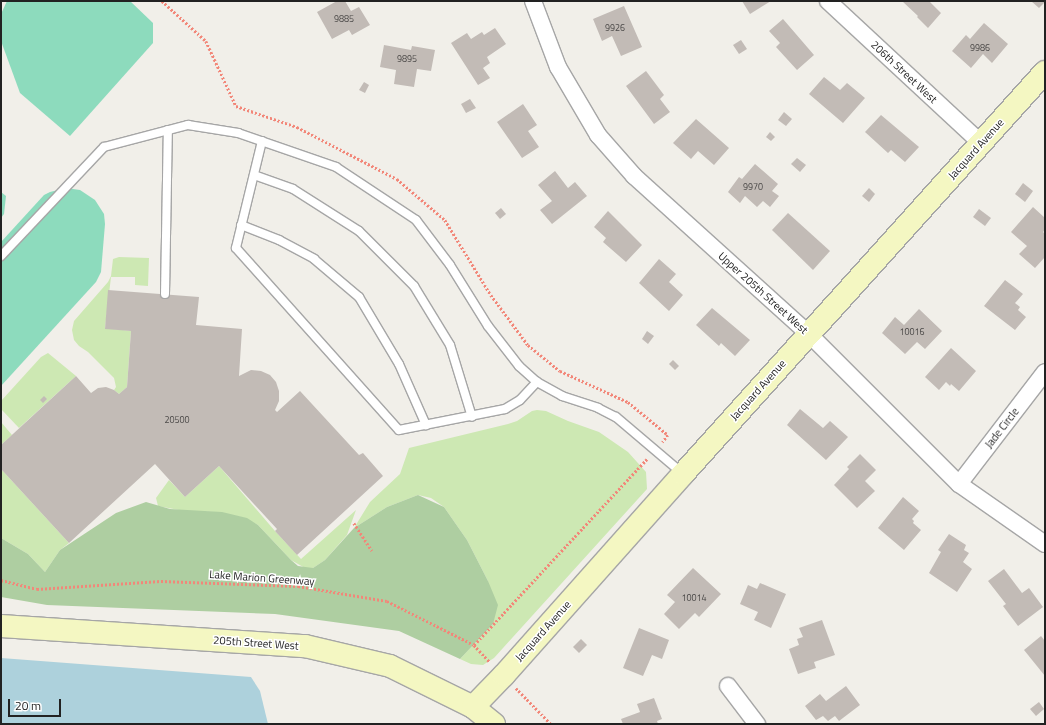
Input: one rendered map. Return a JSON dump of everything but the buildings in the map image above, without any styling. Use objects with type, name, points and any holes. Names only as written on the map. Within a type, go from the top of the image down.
[{"type":"street","name":"Upper 205th Street West","points":[[533,1],[558,67],[598,135],[634,176],[809,334],[959,484],[1045,544]]},
{"type":"street","name":"206th Street West","points":[[828,1],[981,144]]},
{"type":"street","name":"Jacquard Avenue","points":[[473,707],[504,675],[1045,72]]},
{"type":"street","name":"Jade Circle","points":[[959,484],[1045,372]]},
{"type":"street","name":"205th Street West","points":[[1,626],[305,646],[390,666],[473,707],[494,724]]},
{"type":"street","points":[[728,686],[757,724]]},
{"type":"lane","points":[[1,256],[104,147],[188,125],[238,133],[336,167],[416,220],[450,265],[502,345],[519,366],[537,382],[562,396],[598,408],[616,417],[683,474]]},
{"type":"lane","points":[[165,294],[168,130]]},
{"type":"lane","points":[[262,141],[236,248],[399,430],[472,417],[505,409],[520,400],[537,382]]},
{"type":"lane","points":[[254,175],[293,189],[359,231],[414,286],[450,345],[472,417]]},
{"type":"lane","points":[[241,225],[279,240],[314,260],[359,298],[399,364],[426,425]]},
{"type":"path","points":[[162,1],[206,41],[236,106],[297,127],[397,179],[445,220],[491,295],[528,345],[560,371],[628,402],[668,435],[656,450],[474,645]]},
{"type":"path","points":[[354,523],[372,551]]},
{"type":"path","name":"Lake Marion Greenway","points":[[1,580],[37,589],[161,581],[298,586],[387,601],[474,645],[551,724]]},
{"type":"green space","points":[[7,1],[130,1],[153,23],[153,43],[70,136],[20,93],[1,41],[1,14]]},
{"type":"green space","points":[[66,188],[80,190],[95,200],[104,214],[105,224],[101,272],[96,282],[1,386],[1,242],[44,195]]},
{"type":"green space","points":[[1,192],[6,196],[4,214],[1,218]]},
{"type":"green space","points":[[119,257],[149,258],[148,286],[135,285],[135,277],[111,277],[105,328],[131,331],[127,387],[119,394],[114,390],[116,387],[114,378],[88,352],[79,346],[74,340],[72,330],[74,321],[108,282],[111,276],[113,259]]},
{"type":"green space","points":[[48,353],[76,376],[19,428],[1,409],[1,401],[41,357]]},
{"type":"green space","points":[[532,411],[546,411],[599,432],[628,452],[646,472],[647,489],[494,658],[483,665],[471,664],[460,659],[493,624],[488,581],[467,540],[444,507],[431,498],[418,495],[387,507],[354,528],[370,502],[400,474],[409,448],[508,424],[517,421]]},
{"type":"green space","points":[[1,422],[12,435],[1,445]]},
{"type":"green space","points":[[219,466],[301,559],[356,510],[347,535],[325,560],[313,568],[305,568],[291,560],[258,525],[241,517],[215,512],[184,511],[158,506],[156,498],[169,480],[185,497]]},
{"type":"green space","points":[[1,469],[69,543],[60,550],[45,572],[28,554],[1,538]]},
{"type":"green space","points":[[418,495],[444,507],[467,540],[488,581],[498,605],[493,624],[460,659],[399,631],[275,614],[47,605],[1,597],[1,538],[28,554],[45,572],[60,550],[116,513],[146,502],[170,509],[222,512],[247,518],[258,525],[298,566],[313,568],[325,560],[354,528],[387,507]]},
{"type":"water","points":[[1,658],[251,677],[260,691],[268,724],[1,724]]}]
